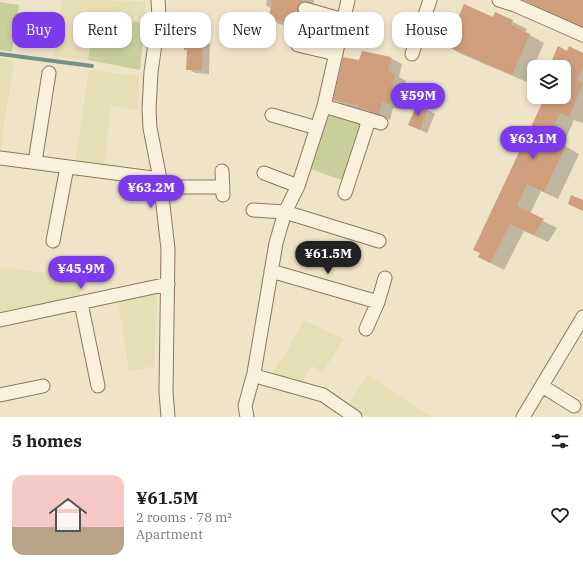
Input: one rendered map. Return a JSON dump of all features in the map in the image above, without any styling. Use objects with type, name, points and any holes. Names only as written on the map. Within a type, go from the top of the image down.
[{"type":"street","points":[[158,0],[158,16],[151,72],[149,109],[150,128],[160,183],[168,249],[166,392],[168,417]]},
{"type":"street","points":[[346,12],[348,0]]},
{"type":"street","points":[[412,54],[430,0]]},
{"type":"street","points":[[499,0],[516,2],[583,35]]},
{"type":"street","points":[[305,9],[316,12]]},
{"type":"street","points":[[311,48],[336,54]]},
{"type":"street","points":[[247,417],[245,406],[254,373],[276,243],[285,212],[298,186],[324,106],[337,48]]},
{"type":"street","points":[[35,162],[49,73]]},
{"type":"street","points":[[324,106],[381,123]]},
{"type":"street","points":[[272,115],[317,128]]},
{"type":"street","points":[[345,193],[367,126],[366,119]]},
{"type":"street","points":[[0,158],[67,167],[160,183],[223,191],[222,171]]},
{"type":"street","points":[[53,241],[67,167]]},
{"type":"street","points":[[264,173],[298,186]]},
{"type":"street","points":[[253,210],[285,212],[379,241]]},
{"type":"street","points":[[271,271],[378,302]]},
{"type":"street","points":[[366,329],[378,302],[385,278]]},
{"type":"street","points":[[0,320],[168,284]]},
{"type":"street","points":[[81,303],[98,386]]},
{"type":"street","points":[[524,417],[581,323]]},
{"type":"street","points":[[254,373],[259,377],[323,396],[355,417]]},
{"type":"street","points":[[0,395],[43,386]]},
{"type":"street","points":[[542,386],[574,406]]},
{"type":"shaded area","points":[[62,0],[146,1],[145,12],[140,12],[140,22],[132,21],[132,12],[73,12],[73,48],[90,48],[88,60],[54,56],[55,48],[65,48],[65,12],[60,12]]},
{"type":"shaded area","points":[[0,58],[14,61],[0,153]]},
{"type":"shaded area","points":[[89,70],[139,76],[138,110],[111,105],[104,167],[75,163]]},
{"type":"shaded area","points":[[0,267],[77,277],[80,295],[0,312]]},
{"type":"shaded area","points":[[152,292],[157,294],[154,366],[129,372],[118,300]]},
{"type":"shaded area","points":[[304,320],[344,339],[323,372],[312,366],[301,384],[270,375],[285,354]]},
{"type":"shaded area","points":[[367,374],[431,417],[366,417],[348,405]]},
{"type":"green space","points":[[0,2],[19,5],[18,12],[12,12],[12,52],[0,50]]},
{"type":"green space","points":[[132,21],[140,22],[140,48],[142,48],[140,70],[88,60],[90,48],[132,48]]},
{"type":"green space","points":[[332,112],[360,121],[362,129],[344,181],[308,168],[327,114]]},
{"type":"building","points":[[273,0],[303,0],[297,7],[299,12],[284,12],[284,22],[276,20],[276,12],[270,12]]},
{"type":"building","points":[[523,0],[583,0],[583,26]]},
{"type":"building","points":[[464,4],[493,17],[495,12],[513,20],[511,25],[530,34],[512,75],[451,48],[462,48],[462,12],[461,12]]},
{"type":"building","points":[[558,46],[567,51],[569,46],[583,53],[583,68],[577,80],[583,83],[569,117],[560,113],[549,137],[566,145],[544,192],[527,184],[517,206],[544,219],[534,235],[510,224],[490,263],[478,257],[480,253],[473,250],[542,104],[571,104],[571,60],[552,60]]},
{"type":"building","points":[[184,48],[203,48],[202,70],[186,70],[187,50],[184,50]]},
{"type":"building","points":[[362,51],[391,57],[388,72],[395,74],[389,104],[382,102],[379,114],[358,108],[359,106],[333,100],[343,57],[359,60]]},
{"type":"building","points":[[417,104],[428,109],[420,130],[408,125]]},
{"type":"building","points":[[571,195],[583,200],[583,211],[568,204]]},
{"type":"waterway","points":[[0,54],[92,66]]}]
